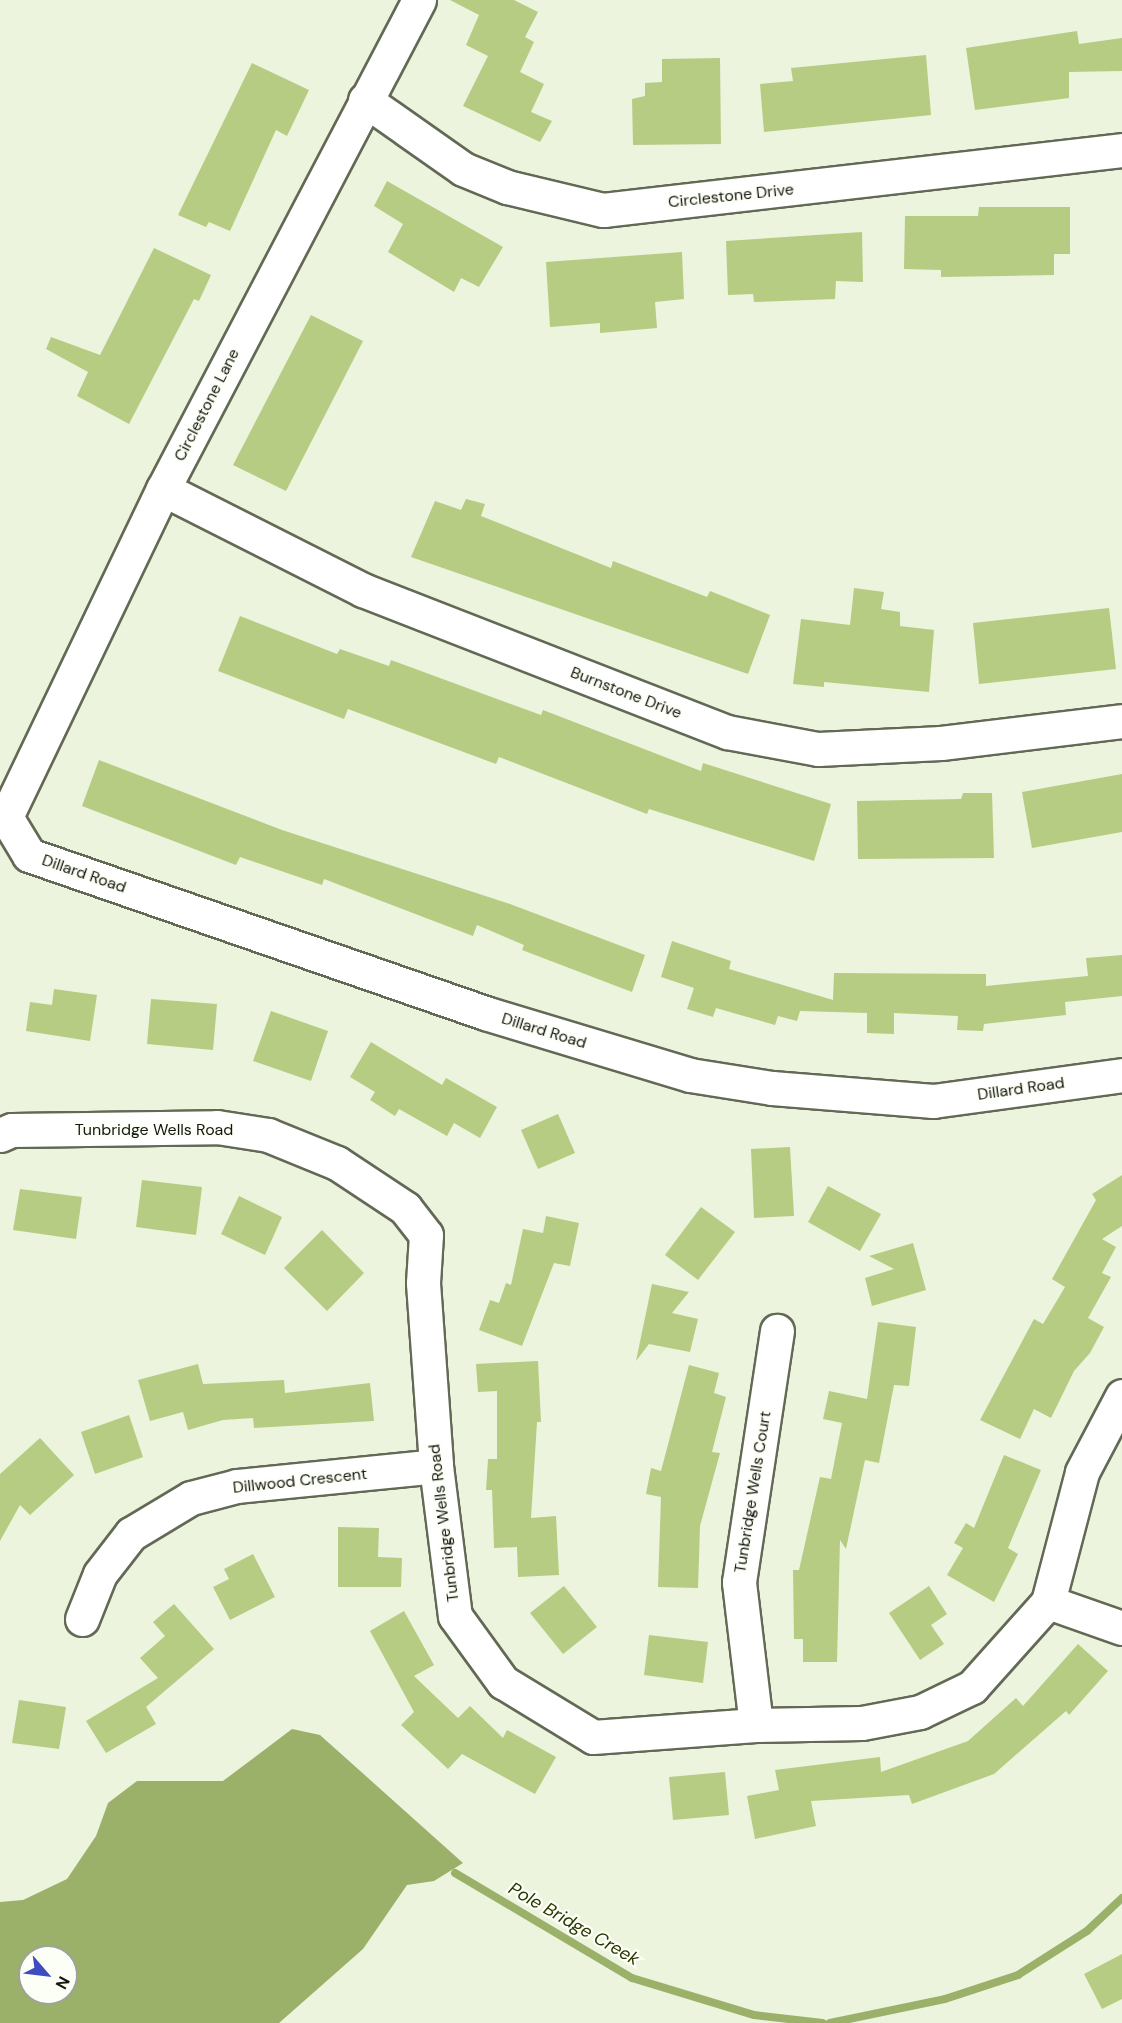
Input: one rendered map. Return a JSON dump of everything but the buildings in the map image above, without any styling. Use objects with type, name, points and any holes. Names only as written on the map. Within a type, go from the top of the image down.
[{"type":"street","name":"Circlestone Lane","points":[[6,817],[164,489],[419,0]]},
{"type":"street","name":"Circlestone Drive","points":[[365,100],[463,169],[507,187],[603,210],[1122,150]]},
{"type":"street","name":"Burnstone Drive","points":[[164,489],[363,590],[727,732],[818,749],[941,743],[1122,721]]},
{"type":"street","name":"Dillard Road","points":[[6,817],[29,855],[485,1013],[690,1075],[772,1088],[933,1101],[1122,1076]]},
{"type":"street","name":"Tunbridge Wells Road","points":[[0,1135],[12,1130],[217,1127],[268,1135],[337,1162],[405,1208],[426,1235],[423,1283],[435,1466],[455,1616],[503,1682],[593,1737],[756,1725],[862,1723],[920,1712],[972,1687],[1048,1602],[1082,1472],[1122,1396]]},
{"type":"street","name":"Tunbridge Wells Court","points":[[756,1725],[739,1582],[777,1331]]},
{"type":"street","name":"Dillwood Crescent","points":[[82,1619],[100,1574],[131,1534],[191,1498],[237,1486],[435,1466]]},
{"type":"street","points":[[1048,1602],[1122,1628]]},
{"type":"shaded area","points":[[292,1729],[320,1735],[463,1863],[434,1881],[407,1885],[363,1949],[279,2023],[0,2023],[0,1902],[23,1900],[67,1879],[96,1836],[108,1803],[137,1781],[223,1781]]},
{"type":"waterway","name":"Pole Bridge Creek","points":[[455,1873],[632,1978],[754,2015],[823,2023]]},
{"type":"waterway","name":"Pole Bridge Creek","points":[[830,2023],[945,1999],[1018,1975],[1087,1931],[1122,1898]]}]
